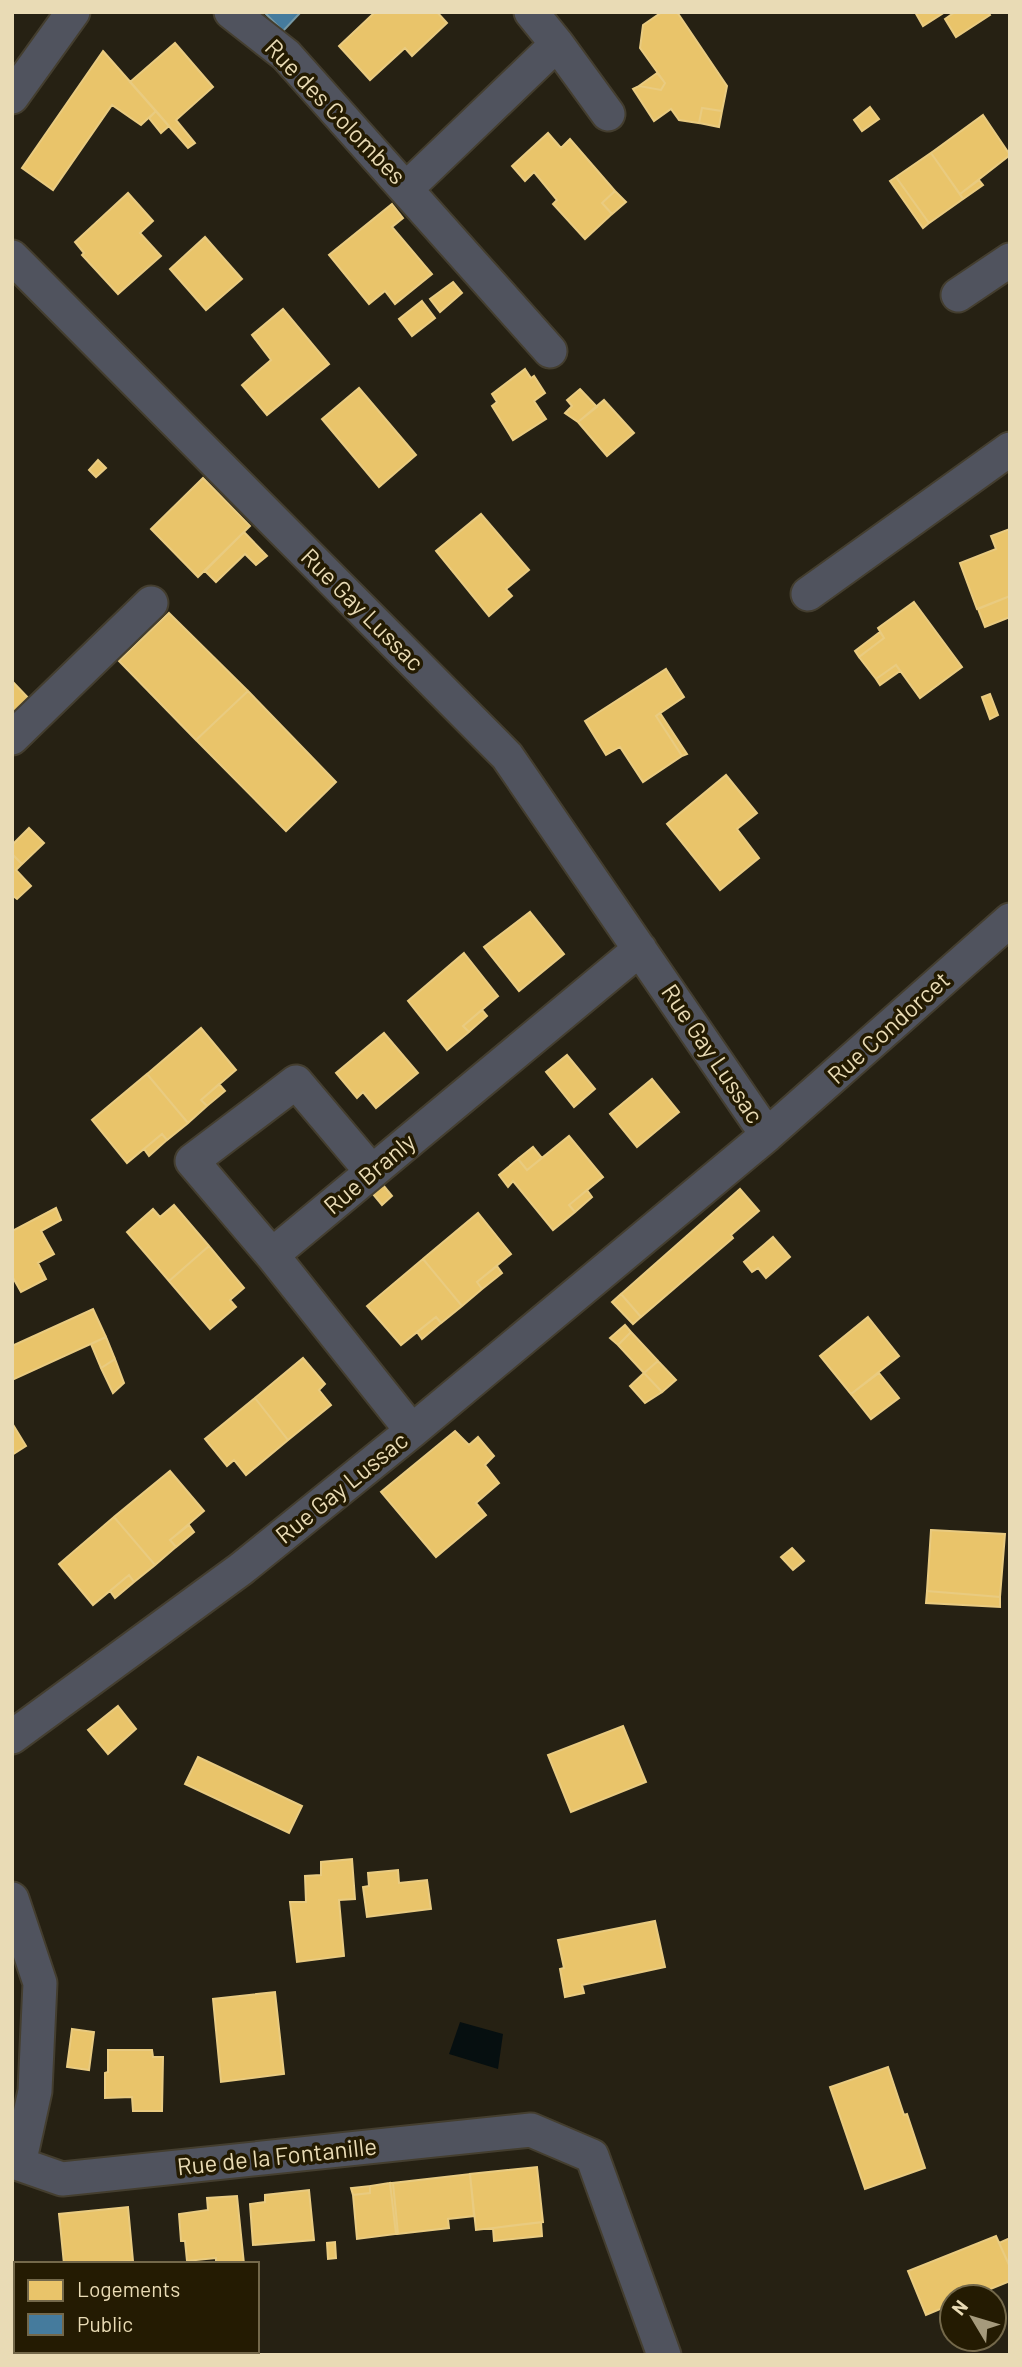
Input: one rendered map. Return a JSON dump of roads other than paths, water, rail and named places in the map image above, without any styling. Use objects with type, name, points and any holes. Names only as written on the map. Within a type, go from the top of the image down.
[{"type":"street","points":[[12,97],[73,12]]},
{"type":"street","name":"Rue des Colombes","points":[[231,12],[286,55],[406,189],[557,44]]},
{"type":"street","points":[[531,12],[608,114]]},
{"type":"street","points":[[406,189],[550,351]]},
{"type":"street","name":"Rue Gay Lussac","points":[[12,257],[507,756],[767,1135],[412,1431],[241,1569],[12,1737]]},
{"type":"street","points":[[958,295],[1010,260]]},
{"type":"street","points":[[808,594],[1010,449]]},
{"type":"street","points":[[12,738],[151,603]]},
{"type":"street","name":"Rue Condorcet","points":[[767,1135],[1010,920]]},
{"type":"street","name":"Rue Branly","points":[[272,1255],[640,949]]},
{"type":"street","points":[[372,1172],[296,1082],[192,1161],[272,1255],[412,1431]]},
{"type":"street","name":"Rue de la Fontanille","points":[[12,1899],[40,1983],[35,2091],[15,2167],[62,2179],[531,2130],[592,2156],[664,2355]]}]
